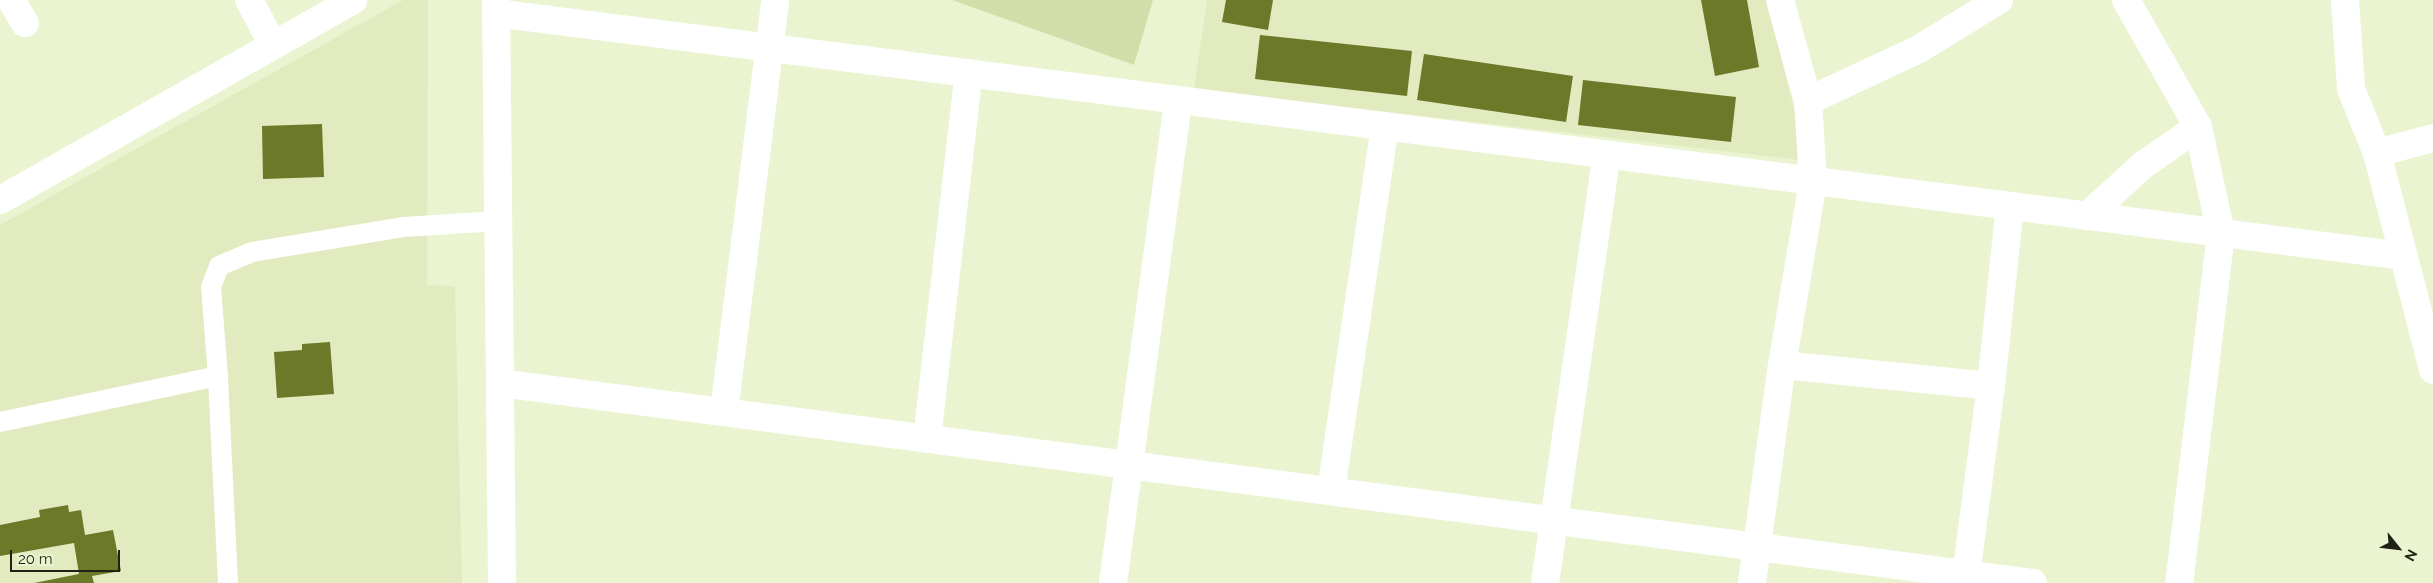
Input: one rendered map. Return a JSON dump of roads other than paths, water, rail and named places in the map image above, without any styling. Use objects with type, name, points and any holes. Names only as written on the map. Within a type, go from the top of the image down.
[{"type":"street","points":[[249,0],[273,45]]},
{"type":"street","points":[[0,200],[353,0]]},
{"type":"street","points":[[724,412],[775,0]]},
{"type":"street","points":[[1752,583],[1782,365],[1813,182],[1808,101],[1780,0]]},
{"type":"street","points":[[1808,101],[1919,49],[1999,0]]},
{"type":"street","points":[[2126,0],[2198,127],[2221,233],[2179,583]]},
{"type":"street","points":[[2345,0],[2351,89],[2377,153],[2431,356]]},
{"type":"street","points":[[502,583],[496,7],[769,48],[2403,256]]},
{"type":"street","points":[[927,439],[969,73]]},
{"type":"street","points":[[1113,583],[1178,100]]},
{"type":"street","points":[[1331,491],[1385,126]]},
{"type":"street","points":[[2088,216],[2143,166],[2198,127]]},
{"type":"street","points":[[2377,153],[2433,138]]},
{"type":"street","points":[[1545,583],[1607,155]]},
{"type":"street","points":[[1965,579],[1991,386],[2010,206]]},
{"type":"street","points":[[1782,365],[1991,386]]},
{"type":"street","points":[[500,383],[1756,546],[1965,579],[2033,583]]},
{"type":"lane","points":[[228,583],[218,376],[210,287],[219,266],[252,252],[404,227],[498,221]]},
{"type":"lane","points":[[0,422],[218,376]]}]
